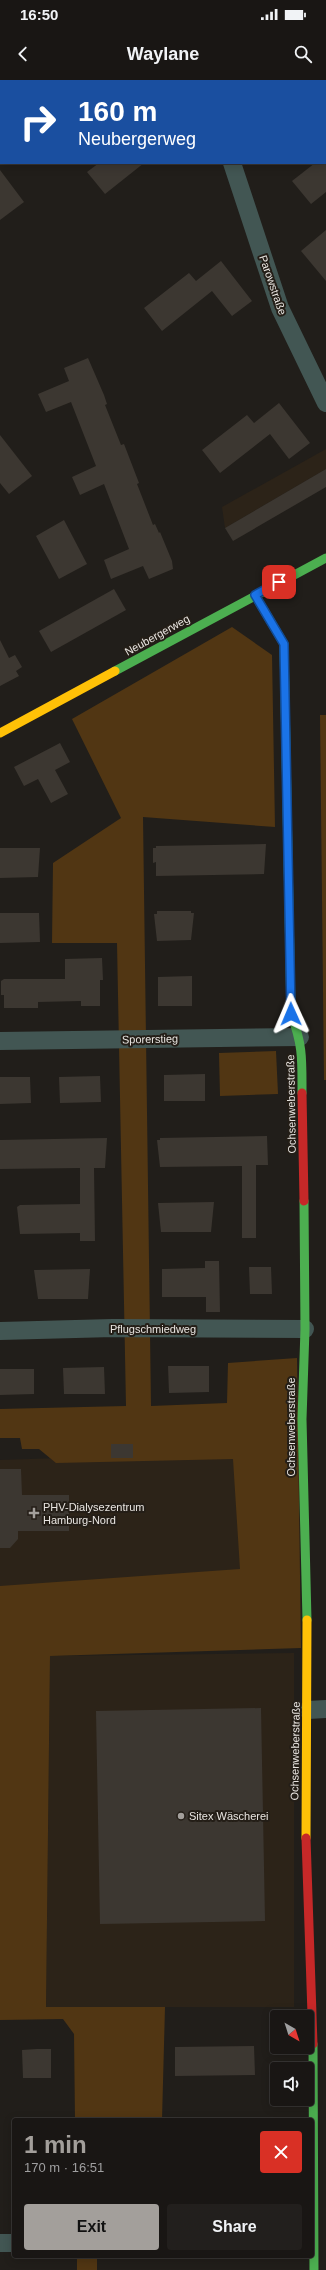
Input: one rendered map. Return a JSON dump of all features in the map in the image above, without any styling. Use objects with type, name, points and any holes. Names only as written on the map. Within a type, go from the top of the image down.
[{"type":"street","name":"Parowstraße","points":[[232,164],[280,308],[326,403]]},
{"type":"street","name":"Neubergerweg","points":[[0,733],[326,558]]},
{"type":"street","name":"Ochsenweberstraße","points":[[255,595],[284,644],[291,1014],[300,1037],[302,1050],[305,1329],[302,1419],[308,1710],[306,1873],[314,2027],[314,2118]]},
{"type":"street","name":"Sporerstieg","points":[[0,1041],[300,1037]]},
{"type":"street","name":"Pflugschmiedweg","points":[[0,1332],[113,1328],[305,1329]]},
{"type":"street","points":[[308,1710],[326,1709]]},
{"type":"street","points":[[0,2243],[12,2243]]},
{"type":"street","name":"Ochsenweberstraße","points":[[314,2258],[314,2270]]},
{"type":"shaded area","points":[[326,449],[326,469],[225,528],[222,507]]},
{"type":"shaded area","points":[[232,627],[272,655],[275,827],[143,817],[151,1406],[227,1403],[228,1363],[297,1358],[301,1648],[50,1656],[46,2007],[165,2007],[162,2118],[75,2118],[74,2034],[63,2019],[0,2020],[0,1586],[240,1569],[233,1459],[56,1463],[39,1449],[22,1449],[20,1438],[0,1438],[0,1409],[126,1406],[117,943],[52,943],[53,863],[121,818],[72,719]]},
{"type":"shaded area","points":[[320,715],[326,715],[326,1080],[324,1080]]},
{"type":"shaded area","points":[[276,1051],[278,1094],[220,1096],[219,1053]]},
{"type":"shaded area","points":[[214,1420],[293,1576],[0,1588],[0,1460],[213,1453]]},
{"type":"shaded area","points":[[294,1653],[294,2007],[46,2007],[50,1656]]},
{"type":"shaded area","points":[[77,2258],[97,2258],[97,2270],[77,2270]]},
{"type":"building","points":[[98,164],[143,164],[105,194],[87,172]]},
{"type":"building","points":[[314,164],[326,164],[326,192],[311,204],[292,181]]},
{"type":"building","points":[[0,170],[24,202],[0,220]]},
{"type":"building","points":[[326,230],[326,281],[301,251]]},
{"type":"building","points":[[221,261],[252,301],[232,316],[212,291],[162,331],[144,308],[189,273],[196,281]]},
{"type":"building","points":[[88,358],[104,395],[107,404],[105,405],[121,445],[124,444],[139,483],[137,484],[153,525],[155,524],[159,533],[160,532],[172,561],[173,569],[149,579],[143,566],[111,579],[104,560],[129,549],[104,484],[80,495],[72,477],[96,466],[71,402],[46,412],[38,394],[69,381],[64,368]]},
{"type":"building","points":[[279,403],[310,443],[289,459],[270,434],[220,473],[202,450],[247,415],[254,423]]},
{"type":"building","points":[[0,435],[32,476],[9,494],[0,483]]},
{"type":"building","points":[[326,469],[326,487],[233,541],[225,528]]},
{"type":"building","points":[[64,520],[87,564],[59,579],[36,536]]},
{"type":"building","points":[[114,589],[126,610],[51,652],[39,631]]},
{"type":"building","points":[[0,640],[9,658],[15,655],[22,667],[16,671],[19,676],[0,686]]},
{"type":"building","points":[[60,743],[70,762],[55,770],[68,794],[51,803],[38,779],[24,786],[14,767]]},
{"type":"building","points":[[266,844],[264,874],[156,876],[156,862],[153,863],[153,848],[156,848],[156,846]]},
{"type":"building","points":[[0,848],[40,848],[38,877],[0,878]]},
{"type":"building","points":[[157,911],[191,911],[191,913],[194,913],[191,940],[157,941],[154,914],[157,914]]},
{"type":"building","points":[[0,913],[39,913],[40,942],[0,943]]},
{"type":"building","points":[[102,958],[103,980],[100,980],[100,1006],[81,1006],[81,1001],[38,1002],[38,1008],[4,1008],[4,995],[1,995],[1,981],[4,979],[65,979],[65,959]]},
{"type":"building","points":[[192,976],[192,1006],[158,1006],[158,977]]},
{"type":"building","points":[[205,1074],[205,1101],[164,1101],[164,1075]]},
{"type":"building","points":[[100,1076],[101,1102],[60,1103],[59,1077]]},
{"type":"building","points":[[0,1077],[30,1077],[31,1103],[0,1104]]},
{"type":"building","points":[[267,1136],[268,1165],[256,1165],[256,1238],[242,1238],[242,1166],[160,1167],[157,1140],[160,1140],[160,1138]]},
{"type":"building","points":[[107,1138],[105,1168],[94,1168],[95,1241],[80,1241],[80,1233],[20,1234],[17,1207],[20,1205],[80,1204],[80,1168],[0,1169],[0,1140]]},
{"type":"building","points":[[214,1202],[211,1232],[161,1232],[158,1203]]},
{"type":"building","points":[[205,1261],[219,1261],[220,1312],[206,1312],[206,1297],[162,1297],[162,1269],[205,1268]]},
{"type":"building","points":[[249,1267],[271,1267],[272,1294],[250,1294]]},
{"type":"building","points":[[90,1269],[88,1299],[38,1299],[34,1270]]},
{"type":"building","points":[[168,1366],[209,1366],[209,1392],[169,1393]]},
{"type":"building","points":[[104,1367],[105,1394],[64,1394],[63,1368]]},
{"type":"building","points":[[0,1369],[34,1369],[34,1394],[0,1395]]},
{"type":"building","points":[[111,1444],[133,1444],[133,1458],[111,1458]]},
{"type":"building","name":"PHV-Dialysezentrum Hamburg-Nord","points":[[0,1469],[21,1469],[22,1495],[69,1495],[69,1531],[18,1531],[18,1539],[10,1548],[0,1548]]},
{"type":"building","name":"Sitex Wäscherei","points":[[261,1708],[265,1921],[100,1924],[96,1711]]},
{"type":"building","points":[[254,2046],[255,2075],[175,2076],[175,2047]]},
{"type":"building","points":[[51,2049],[51,2078],[23,2078],[22,2050]]},
{"type":"traffic: fast","points":[[115,671],[326,558]]},
{"type":"traffic: fast","points":[[255,595],[284,644],[291,1014],[300,1044],[302,1093]]},
{"type":"traffic: fast","points":[[304,1201],[305,1329],[302,1419],[307,1620]]},
{"type":"traffic: fast","points":[[313,2054],[313,2118]]},
{"type":"traffic: fast","points":[[314,2258],[314,2270]]},
{"type":"traffic: slow","points":[[0,733],[115,671]]},
{"type":"traffic: slow","points":[[306,1838],[307,1620]]},
{"type":"traffic: jam","points":[[302,1093],[304,1201]]},
{"type":"traffic: jam","points":[[306,1838],[312,2010]]},
{"type":"place","name":"PHV-Dialysezentrum Hamburg-Nord","points":[[34,1513]]},
{"type":"place","name":"Sitex Wäscherei","points":[[181,1816]]},
{"type":"route","points":[[279,582],[255,595],[276,628],[284,644],[291,1014]]}]
